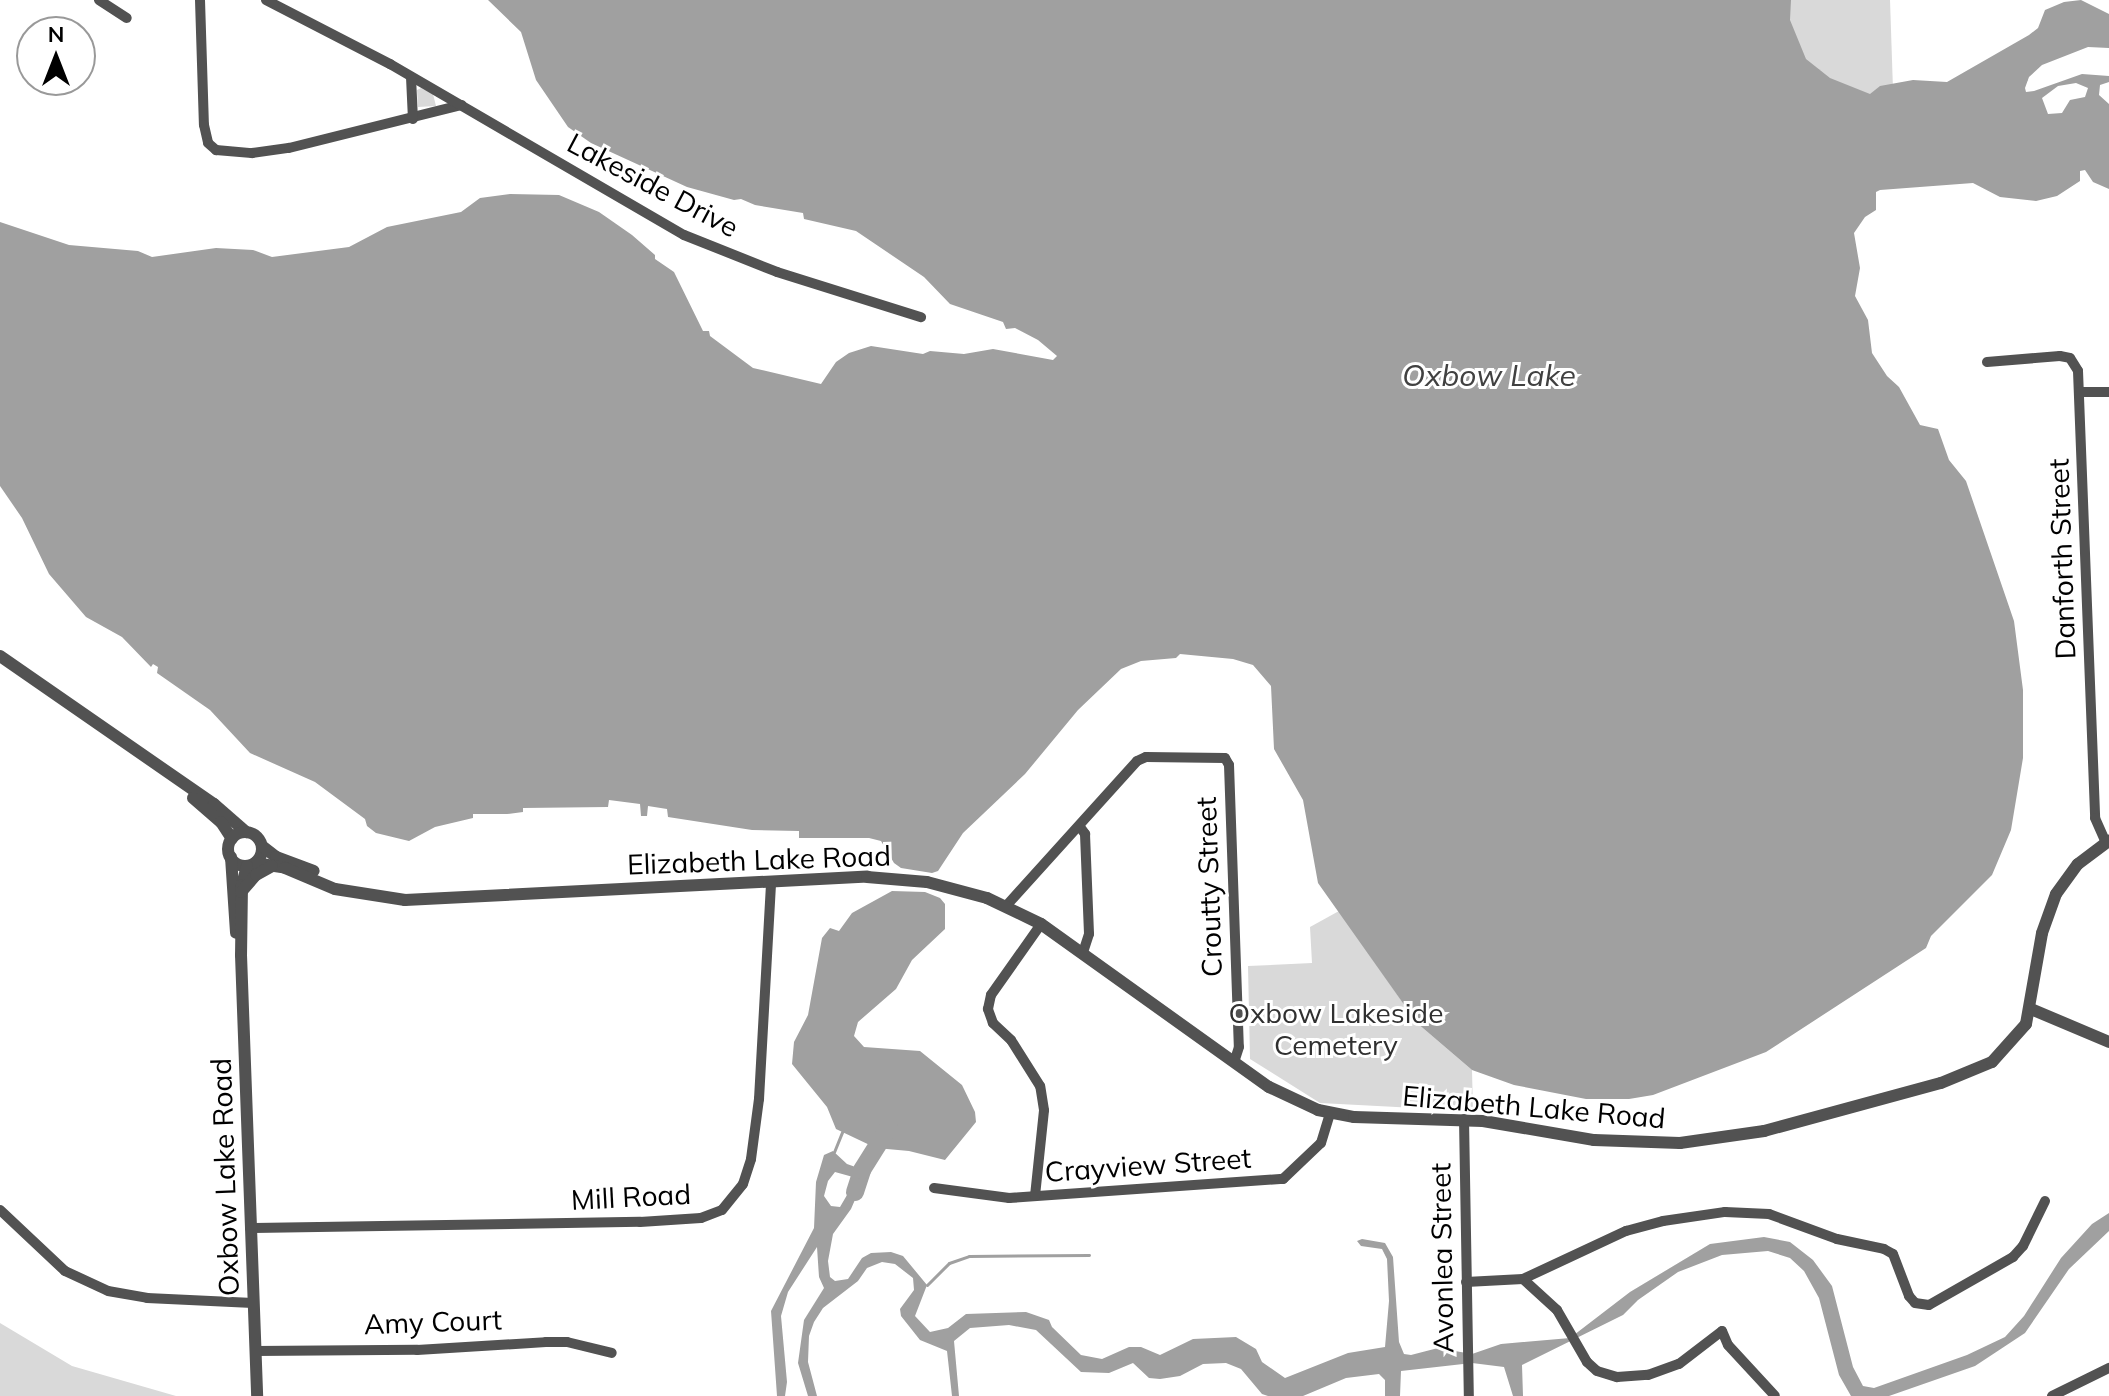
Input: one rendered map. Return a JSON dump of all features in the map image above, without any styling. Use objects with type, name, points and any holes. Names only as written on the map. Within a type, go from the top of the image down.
[{"type":"street","points":[[99,0],[127,18]]},
{"type":"street","points":[[200,0],[204,125],[208,143],[216,150],[252,153],[289,148],[462,105]]},
{"type":"street","name":"Lakeside Drive","points":[[266,0],[462,105],[684,235],[777,272],[921,317]]},
{"type":"street","points":[[411,77],[413,119]]},
{"type":"street","name":"Danforth Street","points":[[1987,362],[2065,357],[2077,364],[2095,818],[2107,842]]},
{"type":"street","points":[[2079,392],[2109,392]]},
{"type":"street","points":[[0,656],[214,804],[246,832],[257,837],[262,846],[251,865],[238,864],[231,857],[232,839],[221,822],[168,774]]},
{"type":"street","name":"Croutty Street","points":[[1080,827],[1137,761],[1146,757],[1225,758],[1229,765],[1239,1047],[1234,1062]]},
{"type":"street","points":[[1006,906],[1080,827],[1085,834],[1089,934],[1083,952]]},
{"type":"street","points":[[232,839],[246,832]]},
{"type":"street","name":"Elizabeth Lake Road","points":[[251,865],[274,866],[339,888],[405,900],[771,881],[906,879],[957,889],[1006,906],[1041,924],[1234,1062],[1299,1104],[1330,1114],[1464,1119],[1631,1143],[1695,1143],[1738,1137],[1976,1070],[1996,1059],[2015,1039],[2031,1009],[2042,933],[2053,899],[2078,864],[2107,842]]},
{"type":"street","name":"Elizabeth Lake Road","points":[[262,846],[276,857],[316,872],[339,888]]},
{"type":"street","name":"Oxbow Lake Road","points":[[231,857],[233,912],[241,955]]},
{"type":"street","name":"Oxbow Lake Road","points":[[251,865],[241,892],[241,955],[257,1396]]},
{"type":"street","points":[[241,892],[256,875],[274,866]]},
{"type":"street","name":"Mill Road","points":[[250,1228],[640,1222],[701,1218],[722,1210],[743,1184],[751,1159],[759,1099],[771,881]]},
{"type":"street","points":[[1035,1196],[1044,1110],[1040,1086],[1011,1040],[993,1023],[988,1009],[991,995],[1041,924]]},
{"type":"street","points":[[2031,1009],[2109,1042]]},
{"type":"street","name":"Crayview Street","points":[[934,1188],[1009,1198],[1283,1179],[1321,1143],[1330,1114]]},
{"type":"street","name":"Avonlea Street","points":[[1464,1119],[1469,1396]]},
{"type":"street","points":[[1466,1282],[1523,1279],[1626,1231],[1663,1221],[1725,1212],[1769,1214],[1893,1254],[1909,1296],[1922,1305],[1937,1302],[2013,1257],[2023,1246],[2045,1201]]},
{"type":"street","points":[[0,1210],[65,1271],[108,1291],[147,1298],[253,1303]]},
{"type":"street","points":[[1523,1279],[1557,1310],[1587,1362],[1597,1371],[1617,1377],[1648,1375],[1679,1364],[1722,1331],[1728,1345],[1775,1396]]},
{"type":"street","name":"Amy Court","points":[[255,1351],[481,1348],[567,1342],[612,1353]]},
{"type":"street","points":[[2052,1396],[2109,1368]]},
{"type":"green space","points":[[1729,0],[1890,0],[1894,120],[1789,95]]},
{"type":"green space","points":[[421,88],[433,94],[436,106],[418,107],[417,90]]},
{"type":"green space","name":"Oxbow Lakeside Cemetery","points":[[1339,911],[1417,1023],[1472,1070],[1473,1111],[1320,1103],[1250,1059],[1248,966],[1312,963],[1310,927]]},
{"type":"green space","points":[[0,1323],[72,1366],[176,1396],[0,1396]]},
{"type":"water","name":"Oxbow Lake","points":[[488,0],[1791,0],[1790,20],[1806,59],[1830,78],[1870,94],[1880,86],[1913,80],[1947,82],[2029,35],[2038,28],[2045,10],[2064,2],[2081,0],[2109,14],[2109,48],[2088,47],[2042,65],[2029,77],[2025,88],[2026,92],[2034,91],[2082,74],[2109,76],[2109,82],[2100,85],[2099,95],[2109,104],[2109,189],[2093,182],[2085,170],[2080,171],[2080,181],[2057,196],[2036,201],[2000,197],[1973,183],[1880,190],[1876,192],[1876,210],[1865,217],[1854,233],[1860,268],[1855,296],[1868,320],[1872,353],[1887,376],[1899,387],[1920,425],[1938,429],[1949,460],[1966,481],[2014,621],[2023,690],[2023,758],[2011,830],[1992,875],[1931,936],[1926,948],[1766,1052],[1653,1095],[1629,1099],[1586,1099],[1514,1085],[1472,1070],[1417,1023],[1318,883],[1303,800],[1274,749],[1271,686],[1253,665],[1233,659],[1180,654],[1176,658],[1141,661],[1121,669],[1078,710],[1025,774],[963,833],[938,871],[932,873],[901,868],[894,863],[881,841],[869,838],[799,838],[799,831],[752,830],[668,817],[667,809],[648,806],[647,816],[641,816],[640,804],[609,800],[608,807],[523,808],[523,812],[507,814],[473,814],[473,818],[435,827],[409,841],[376,833],[367,826],[365,819],[315,782],[250,753],[210,710],[157,673],[158,667],[153,664],[151,667],[122,637],[86,617],[49,574],[22,518],[0,486],[0,222],[69,245],[138,251],[152,257],[216,248],[253,250],[272,257],[349,247],[387,227],[461,212],[480,198],[510,194],[559,195],[599,212],[655,255],[655,259],[674,272],[703,331],[709,331],[710,336],[753,368],[821,384],[836,362],[849,353],[871,346],[923,354],[930,351],[964,354],[993,349],[1053,360],[1057,356],[1038,340],[1015,328],[1006,329],[1003,322],[950,304],[924,277],[856,231],[804,219],[803,213],[755,205],[687,187],[591,143],[568,127],[536,80],[521,32]],"holes":[[[2076,83],[2088,88],[2085,97],[2070,100],[2062,113],[2048,114],[2042,98],[2058,86]]]},
{"type":"water","points":[[892,891],[925,892],[940,898],[945,904],[945,929],[912,960],[896,989],[858,1022],[854,1036],[864,1047],[920,1051],[962,1085],[975,1112],[976,1122],[945,1160],[909,1151],[876,1148],[836,1129],[827,1107],[792,1064],[794,1042],[808,1015],[822,938],[830,928],[839,931],[852,913]]},
{"type":"water","points":[[833,1151],[847,1164],[864,1170],[864,1179],[851,1209],[833,1234],[828,1261],[830,1277],[835,1281],[848,1279],[862,1258],[871,1253],[891,1252],[903,1256],[927,1285],[915,1316],[930,1332],[948,1328],[966,1314],[1026,1312],[1049,1320],[1052,1327],[1081,1355],[1102,1359],[1129,1347],[1141,1347],[1160,1355],[1193,1339],[1236,1337],[1256,1349],[1262,1362],[1285,1378],[1348,1353],[1385,1347],[1389,1301],[1387,1259],[1382,1249],[1361,1246],[1357,1241],[1362,1239],[1385,1243],[1393,1257],[1399,1342],[1404,1354],[1411,1355],[1438,1348],[1472,1354],[1501,1344],[1570,1338],[1630,1292],[1710,1244],[1764,1237],[1790,1242],[1813,1260],[1832,1286],[1853,1367],[1863,1386],[1874,1388],[1967,1355],[2005,1337],[2024,1316],[2061,1258],[2092,1224],[2109,1213],[2109,1231],[2069,1269],[2025,1333],[1975,1366],[1889,1396],[1851,1396],[1839,1375],[1819,1298],[1804,1271],[1790,1258],[1768,1251],[1722,1255],[1678,1272],[1638,1300],[1623,1315],[1522,1365],[1523,1396],[1513,1396],[1504,1367],[1472,1363],[1401,1371],[1400,1396],[1385,1396],[1385,1380],[1379,1374],[1346,1378],[1303,1396],[1268,1396],[1262,1394],[1241,1369],[1226,1363],[1203,1364],[1180,1376],[1160,1379],[1149,1378],[1133,1363],[1109,1373],[1081,1372],[1036,1330],[1009,1325],[970,1328],[954,1341],[959,1396],[952,1396],[947,1351],[920,1340],[901,1316],[900,1309],[914,1290],[913,1278],[895,1264],[882,1262],[867,1268],[858,1281],[823,1308],[814,1322],[809,1336],[808,1362],[817,1396],[808,1396],[798,1363],[804,1320],[824,1288],[819,1277],[817,1247],[788,1292],[781,1316],[787,1382],[785,1396],[777,1396],[771,1311],[814,1228],[816,1182],[824,1155]],"holes":[[[835,1172],[853,1177],[854,1183],[840,1207],[831,1206],[824,1196],[828,1181]]]},
{"type":"waterway","points":[[855,1192],[862,1170],[889,1127]]},
{"type":"waterway","points":[[834,1152],[842,1132]]},
{"type":"waterway","points":[[927,1285],[949,1263],[969,1256],[1089,1255]]}]
